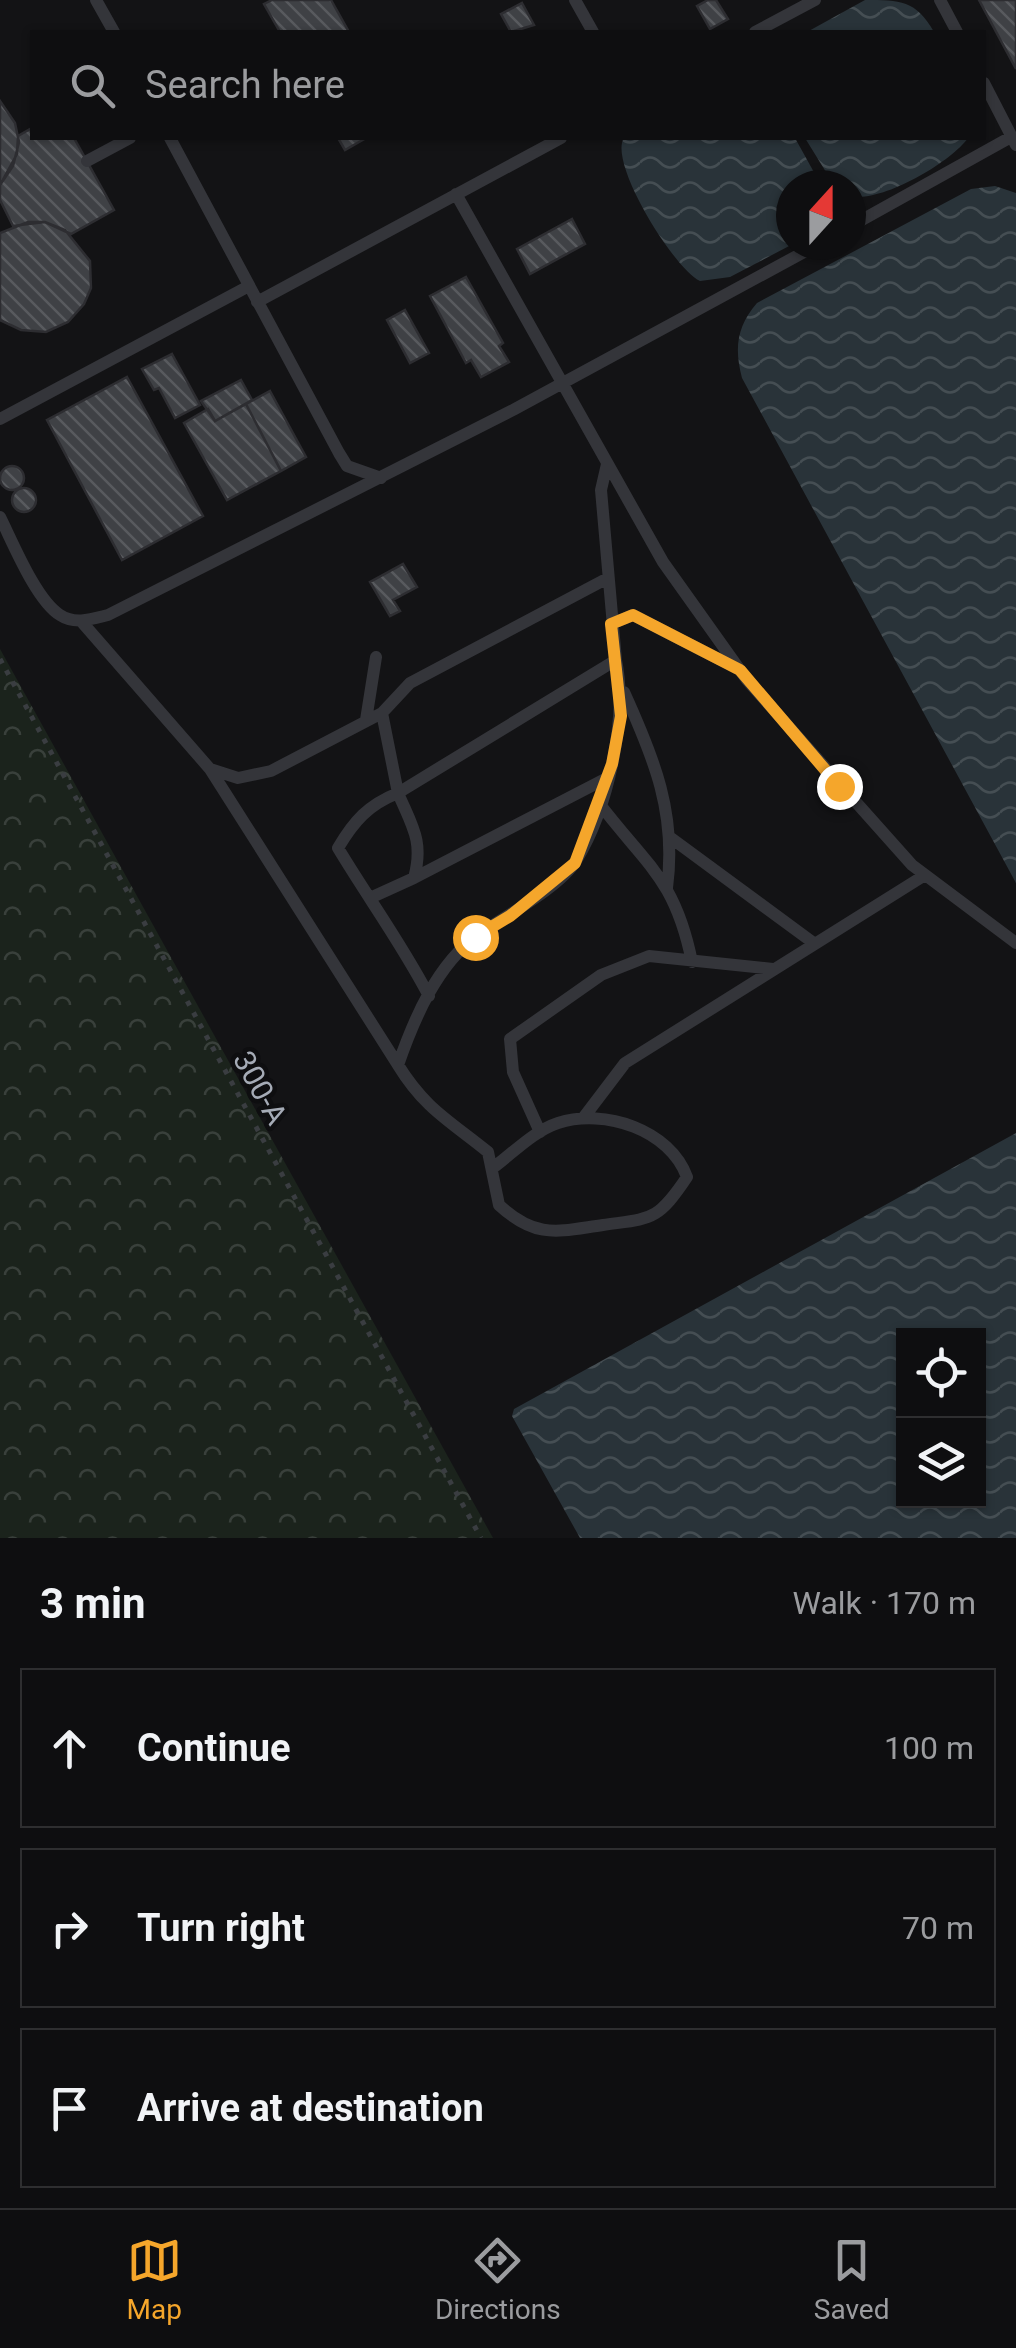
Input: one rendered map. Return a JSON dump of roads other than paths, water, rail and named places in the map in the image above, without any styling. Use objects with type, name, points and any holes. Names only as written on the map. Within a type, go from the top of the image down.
[{"type":"lane","points":[[96,0],[113,30]]},
{"type":"lane","points":[[575,0],[592,30]]},
{"type":"lane","points":[[759,30],[815,0]]},
{"type":"lane","points":[[940,0],[956,30]]},
{"type":"lane","points":[[866,218],[1014,141],[986,87]]},
{"type":"lane","points":[[87,160],[126,140]]},
{"type":"lane","points":[[171,140],[346,466],[381,478]]},
{"type":"lane","points":[[258,302],[557,140]]},
{"type":"lane","points":[[456,194],[663,562],[740,670],[839,786],[925,875],[1016,943]]},
{"type":"lane","points":[[0,518],[60,616],[81,622],[108,616],[563,384],[790,260]]},
{"type":"lane","points":[[0,419],[249,286]]},
{"type":"lane","points":[[398,1065],[428,996],[447,966],[475,937],[510,916],[575,863],[599,802],[621,716],[602,490],[607,464]]},
{"type":"lane","points":[[210,769],[238,778],[271,771],[382,712],[410,683],[608,578]]},
{"type":"lane","points":[[611,624],[633,615],[655,622],[740,670]]},
{"type":"lane","points":[[81,622],[210,769],[415,1093],[443,1122],[488,1152],[494,1167],[492,1188],[500,1205],[533,1227],[568,1234],[602,1225],[637,1224],[662,1209],[688,1178],[680,1156],[663,1140],[627,1126],[584,1118],[540,1132],[494,1167]]},
{"type":"lane","points":[[366,720],[376,657]]},
{"type":"lane","points":[[428,996],[398,936],[338,848],[354,822],[375,802],[398,793],[616,660]]},
{"type":"lane","points":[[621,685],[651,756],[670,817],[668,888]]},
{"type":"lane","points":[[382,712],[398,793],[420,846],[414,878]]},
{"type":"lane","points":[[370,898],[607,778]]},
{"type":"lane","points":[[599,802],[646,855],[668,888],[678,906],[692,962]]},
{"type":"lane","points":[[671,838],[814,944]]},
{"type":"lane","points":[[584,1118],[625,1062],[925,875]]},
{"type":"lane","points":[[540,1132],[513,1072],[510,1038],[602,975],[648,956],[773,969]]},
{"type":"water","points":[[865,0],[888,0],[913,8],[933,30],[811,30]]},
{"type":"water","points":[[624,140],[796,140],[813,170],[776,170],[776,253],[730,277],[700,281],[674,257],[646,214],[625,169]]},
{"type":"water","points":[[806,140],[966,140],[931,169],[866,196],[866,170],[825,170]]},
{"type":"water","points":[[995,186],[1016,193],[1016,883],[742,378],[738,357],[741,329],[757,303],[838,260],[866,260],[866,245],[971,189]]},
{"type":"water","points":[[1016,1133],[1016,1538],[580,1538],[512,1416],[514,1409]]}]
